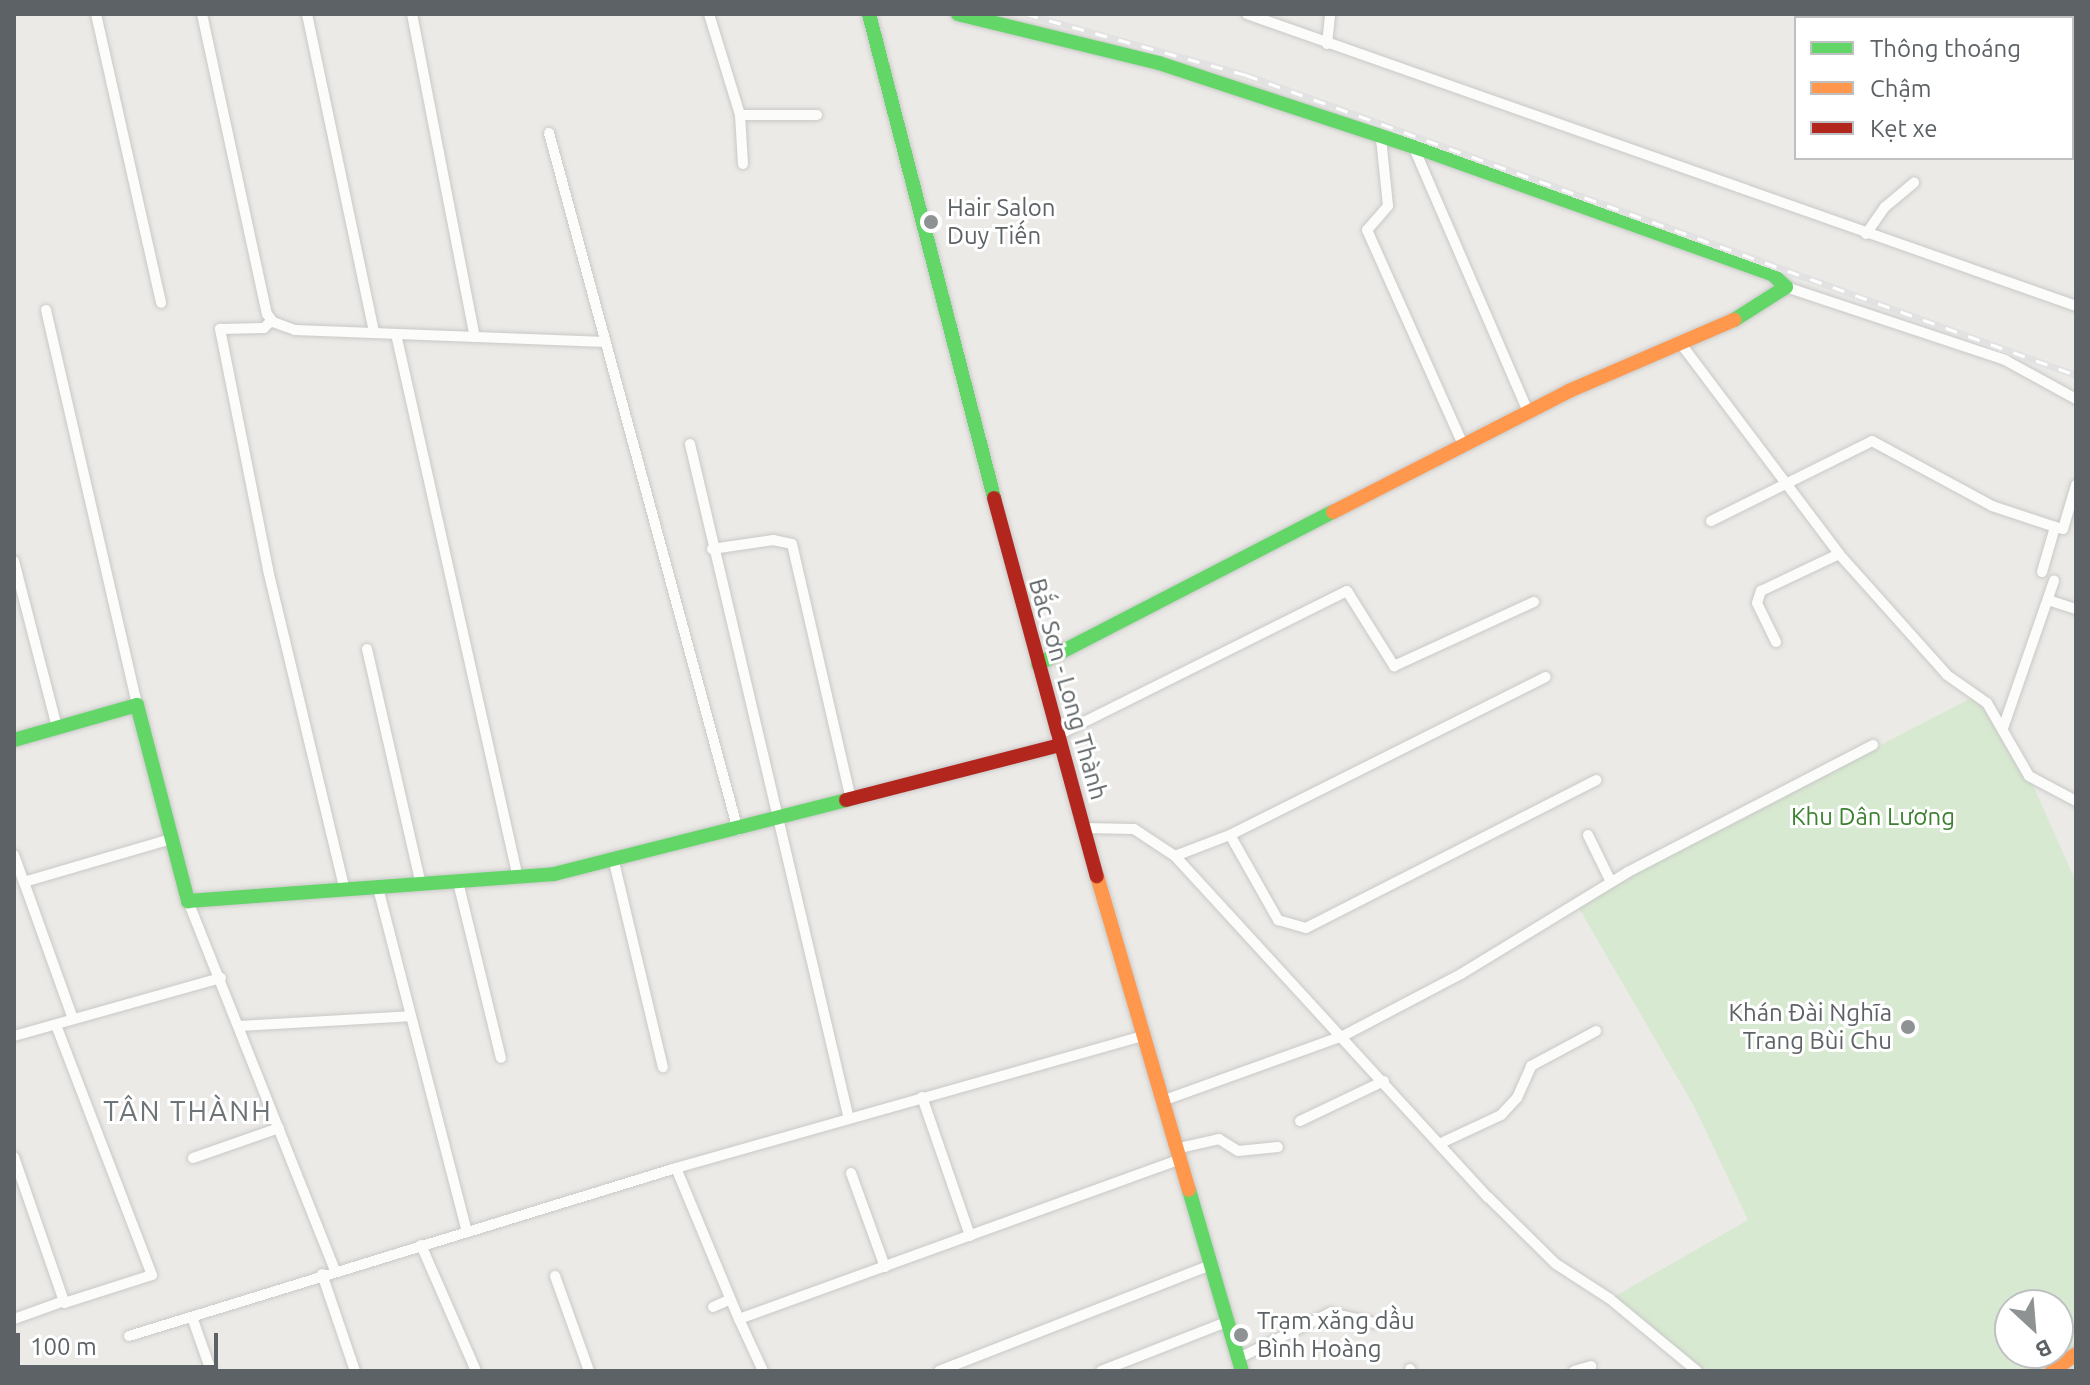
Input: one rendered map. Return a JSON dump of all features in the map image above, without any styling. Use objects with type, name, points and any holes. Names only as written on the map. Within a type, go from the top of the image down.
[{"type":"street","points":[[96,14],[161,303]]},
{"type":"street","points":[[202,14],[271,321]]},
{"type":"street","points":[[307,14],[374,333]]},
{"type":"street","points":[[412,14],[475,337]]},
{"type":"street","points":[[709,14],[740,115],[743,164]]},
{"type":"street","name":"Bắc Sơn - Long Thành","points":[[869,14],[1058,740],[1240,1365]]},
{"type":"street","points":[[958,14],[1027,27],[1159,63],[1414,148],[1772,274],[1786,287],[2005,360],[2076,399]]},
{"type":"street","points":[[1247,14],[2076,306]]},
{"type":"street","points":[[1327,44],[1330,14]]},
{"type":"street","points":[[740,115],[817,115]]},
{"type":"street","points":[[549,133],[738,830]]},
{"type":"street","points":[[1381,138],[1388,206],[1367,230],[1463,445]]},
{"type":"street","points":[[1414,148],[1528,411]]},
{"type":"street","points":[[1866,234],[1885,207],[1914,183]]},
{"type":"street","points":[[1038,664],[1528,411],[1751,313],[1786,287]]},
{"type":"street","points":[[46,310],[137,705],[188,901],[335,1271]]},
{"type":"street","points":[[271,321],[295,330],[606,342]]},
{"type":"street","points":[[271,321],[264,328],[220,329],[261,542],[345,891]]},
{"type":"street","points":[[396,334],[518,878]]},
{"type":"street","points":[[1681,344],[1839,554],[1947,675],[1987,703],[2034,781],[2076,801]]},
{"type":"street","points":[[1711,521],[1872,441],[1971,496],[2076,532]]},
{"type":"street","points":[[690,444],[712,549],[780,818],[849,1119]]},
{"type":"street","points":[[2042,572],[2076,485]]},
{"type":"street","points":[[712,549],[773,540],[792,544],[851,799]]},
{"type":"street","points":[[1776,642],[1757,603],[1761,591],[1839,554]]},
{"type":"street","points":[[14,561],[57,727]]},
{"type":"street","points":[[2003,728],[2054,581]]},
{"type":"street","points":[[188,901],[518,878],[614,862],[1058,740],[1347,591],[1394,666],[1534,602]]},
{"type":"street","points":[[2048,600],[2076,609]]},
{"type":"street","points":[[367,649],[421,885]]},
{"type":"street","points":[[1175,856],[1230,835],[1546,677]]},
{"type":"street","points":[[14,740],[137,705]]},
{"type":"street","points":[[1162,1101],[1343,1036],[1461,974],[1611,882],[1873,745]]},
{"type":"street","points":[[1230,835],[1278,920],[1306,928],[1596,780]]},
{"type":"street","points":[[1084,828],[1134,829],[1175,856],[1439,1144],[1556,1264],[1610,1299],[1697,1371]]},
{"type":"street","points":[[1588,835],[1611,882]]},
{"type":"street","points":[[24,882],[171,839]]},
{"type":"street","points":[[14,855],[73,1019]]},
{"type":"street","points":[[614,862],[663,1067]]},
{"type":"street","points":[[458,882],[501,1058]]},
{"type":"street","points":[[378,888],[467,1231]]},
{"type":"street","points":[[14,1036],[221,978]]},
{"type":"street","points":[[239,1026],[410,1016]]},
{"type":"street","points":[[14,1319],[152,1275],[56,1025]]},
{"type":"street","points":[[1439,1144],[1501,1115],[1517,1098],[1531,1066],[1596,1031]]},
{"type":"street","points":[[129,1336],[322,1274],[676,1168],[1143,1036]]},
{"type":"street","points":[[1300,1121],[1384,1081]]},
{"type":"street","points":[[922,1097],[970,1236]]},
{"type":"street","points":[[193,1158],[279,1128]]},
{"type":"street","points":[[739,1319],[970,1236],[1219,1139],[1238,1151],[1278,1147]]},
{"type":"street","points":[[14,1157],[64,1303]]},
{"type":"street","points":[[676,1168],[729,1300],[763,1371]]},
{"type":"street","points":[[851,1173],[885,1267]]},
{"type":"street","points":[[421,1245],[476,1371]]},
{"type":"street","points":[[939,1371],[1209,1266]]},
{"type":"street","points":[[322,1274],[355,1371]]},
{"type":"street","points":[[555,1276],[587,1371]]},
{"type":"street","points":[[713,1307],[729,1300]]},
{"type":"street","points":[[1240,1365],[1330,1313],[1374,1323]]},
{"type":"street","points":[[192,1317],[211,1371]]},
{"type":"street","points":[[1101,1371],[1227,1322]]},
{"type":"street","points":[[2050,1370],[2076,1354]]},
{"type":"street","points":[[1574,1371],[1591,1366]]},
{"type":"green space","name":"Khu Dân Lương","points":[[1977,695],[2029,776],[2076,882],[2076,1354],[2074,1289],[1994,1289],[1994,1369],[2050,1369],[1697,1371],[1610,1299],[1748,1220],[1695,1108],[1576,903]]},
{"type":"railway","points":[[1026,14],[1246,75],[2076,375]]},
{"type":"traffic: fast","points":[[869,14],[994,498]]},
{"type":"traffic: fast","points":[[958,14],[1159,63],[1432,153],[1772,274],[1786,287],[1734,320]]},
{"type":"traffic: fast","points":[[1038,664],[1333,512]]},
{"type":"traffic: fast","points":[[14,740],[137,705],[188,901],[554,874],[846,800]]},
{"type":"traffic: fast","points":[[1189,1190],[1242,1371]]},
{"type":"traffic: slow","points":[[1333,512],[1569,391],[1734,320]]},
{"type":"traffic: slow","points":[[1097,876],[1189,1190]]},
{"type":"traffic: slow","points":[[2052,1371],[2076,1354]]},
{"type":"traffic: jam","points":[[994,498],[1097,876]]},
{"type":"traffic: jam","points":[[846,800],[1060,745]]},
{"type":"place","name":"Hair Salon Duy Tiến","points":[[931,222]]},
{"type":"place","name":"Khán Đài Nghĩa Trang Bùi Chu","points":[[1908,1027]]},
{"type":"place","name":"Trạm xăng dầu Bình Hoàng","points":[[1241,1335]]},
{"type":"district","name":"TÂN THÀNH","points":[[188,1111]]}]
